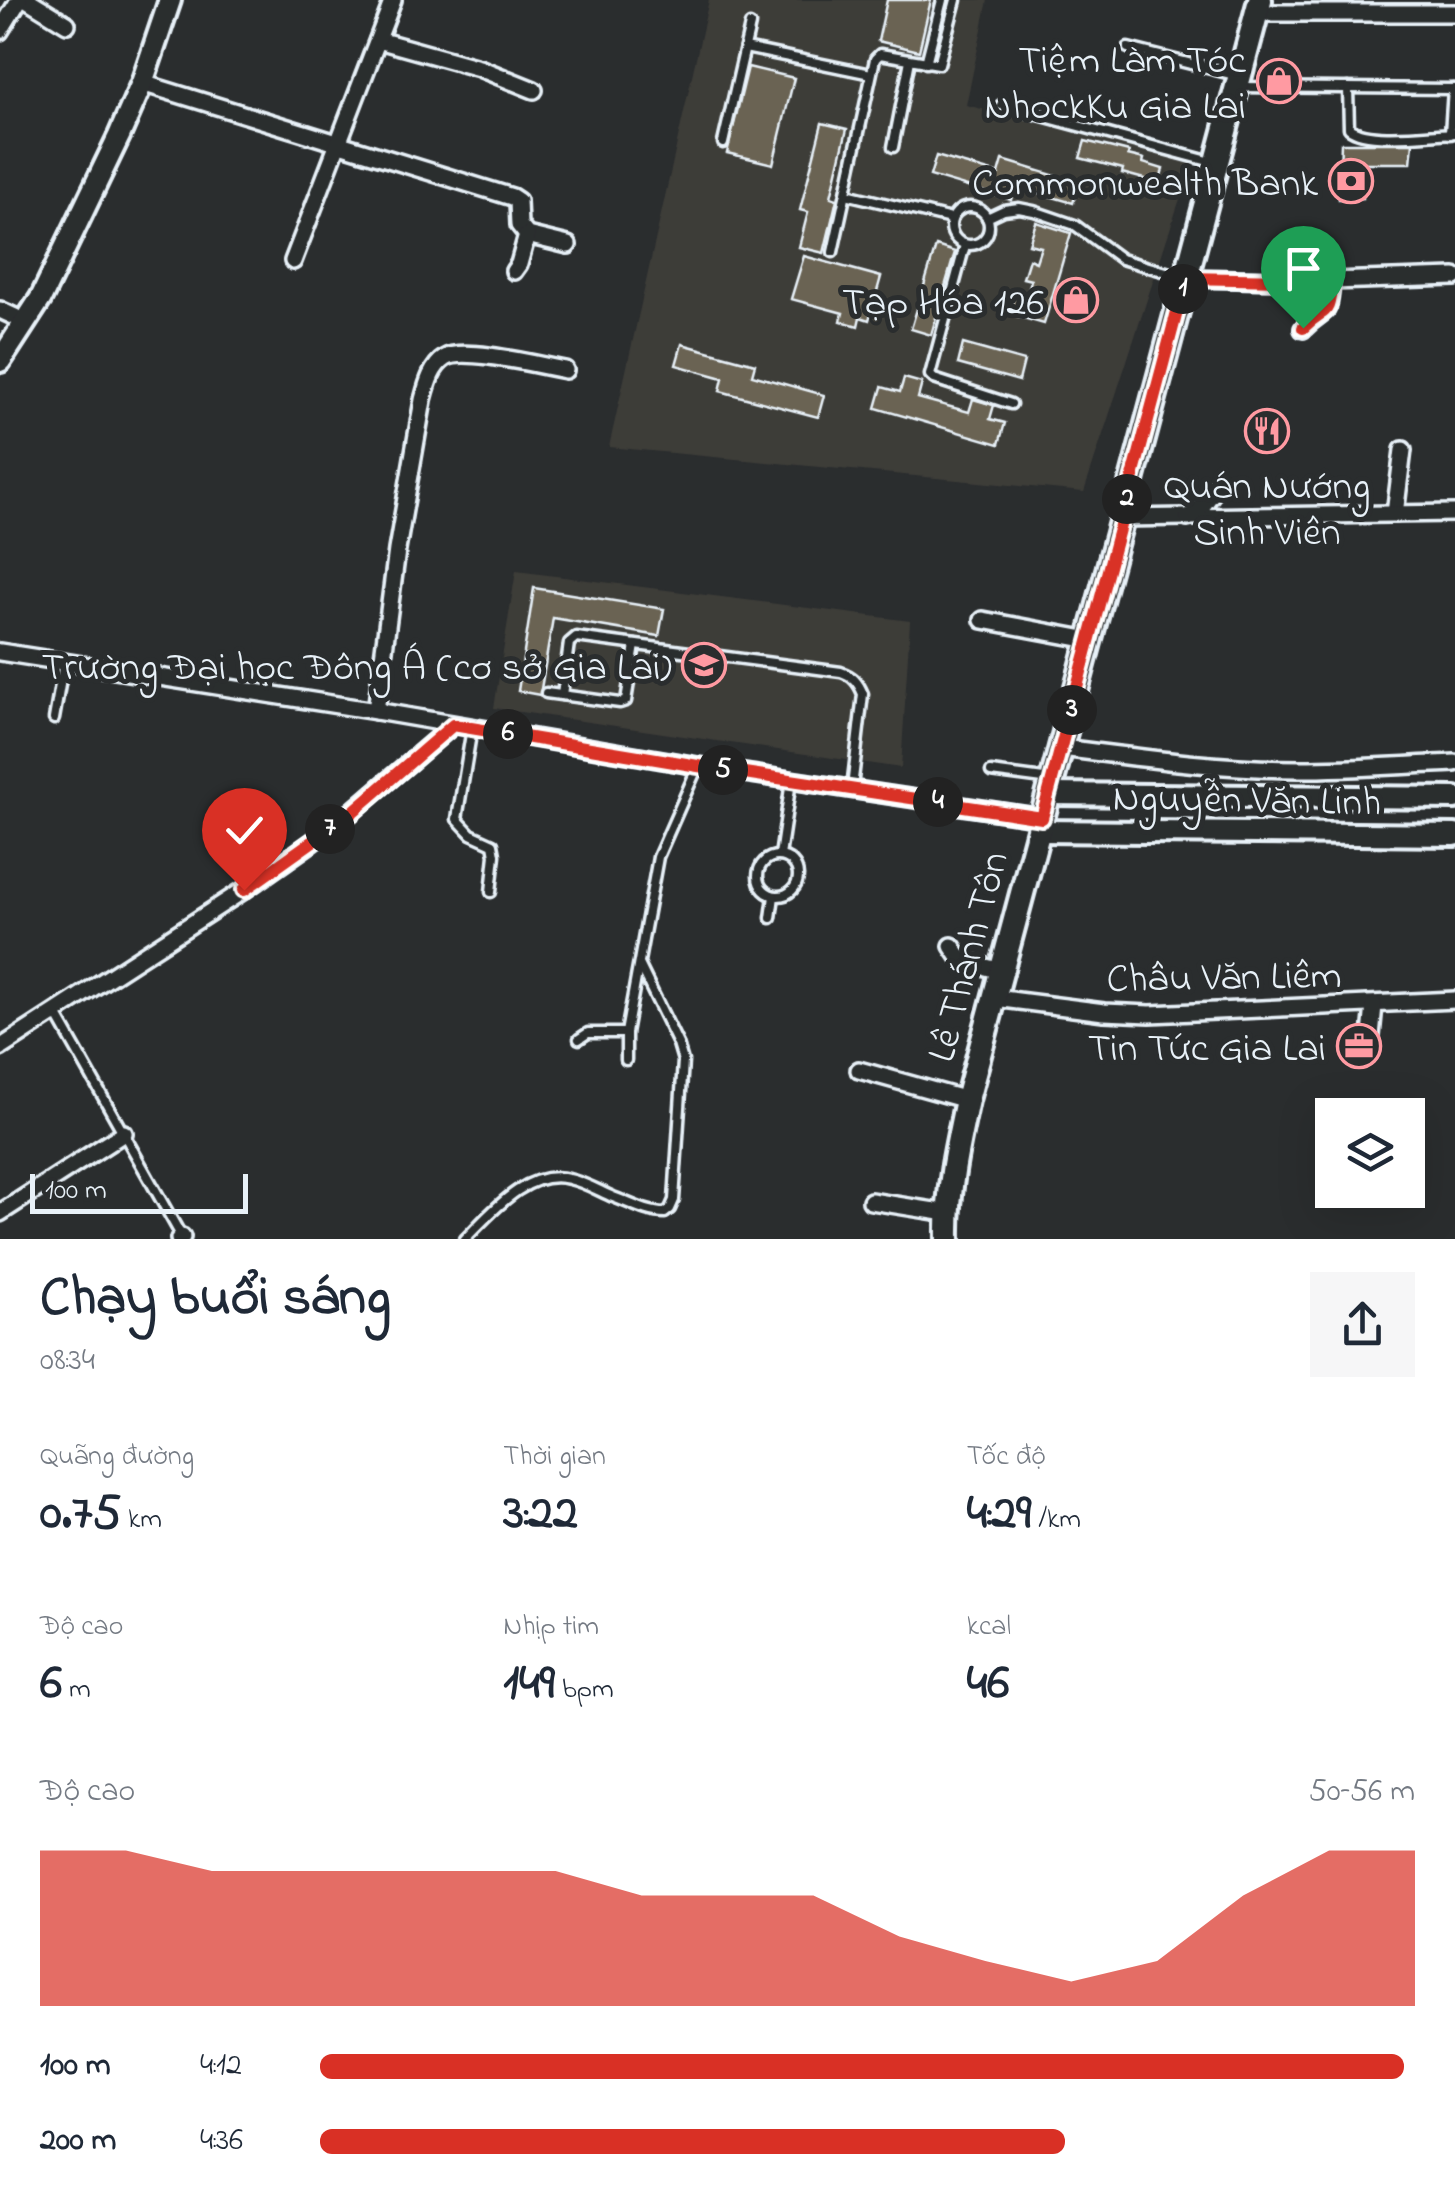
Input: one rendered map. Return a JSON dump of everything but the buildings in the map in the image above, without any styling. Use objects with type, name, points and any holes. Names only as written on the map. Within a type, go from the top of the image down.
[{"type":"main road","name":"Lê Thánh Tôn","points":[[948,1239],[954,1163],[967,1100],[1258,6]]},
{"type":"street","points":[[0,31],[19,0]]},
{"type":"street","points":[[28,0],[67,24]]},
{"type":"street","points":[[0,361],[49,282],[142,82],[170,0]]},
{"type":"street","points":[[293,261],[393,0]]},
{"type":"street","points":[[1258,6],[1455,13]]},
{"type":"street","points":[[378,40],[479,68],[534,90]]},
{"type":"street","points":[[142,82],[516,198],[519,226],[527,235],[568,246]]},
{"type":"street","points":[[514,271],[527,235]]},
{"type":"street","points":[[1186,278],[1332,281],[1455,277]]},
{"type":"street","points":[[1303,328],[1329,307],[1332,281]]},
{"type":"street","points":[[0,310],[26,322]]},
{"type":"street","points":[[376,711],[400,532],[429,378],[438,364],[455,354],[565,370]]},
{"type":"street","points":[[1395,514],[1403,450]]},
{"type":"street","points":[[1188,518],[1220,483]]},
{"type":"street","points":[[1122,518],[1455,513]]},
{"type":"street","points":[[983,620],[1090,640]]},
{"type":"street","points":[[0,652],[852,788],[1040,824]]},
{"type":"street","points":[[0,1048],[311,843],[453,725]]},
{"type":"street","name":"Nguyễn Văn Linh","points":[[1062,748],[1182,763],[1266,768],[1455,762]]},
{"type":"street","name":"Nguyễn Văn Linh","points":[[1051,787],[1455,798]]},
{"type":"street","name":"Nguyễn Văn Linh","points":[[1040,824],[1455,836]]},
{"type":"street","points":[[952,946],[962,961],[1002,971]]},
{"type":"street","name":"Châu Văn Liêm","points":[[995,998],[1150,1014],[1455,1000]]},
{"type":"street","points":[[1371,1036],[1374,1005]]},
{"type":"street","points":[[859,1070],[967,1100]]},
{"type":"street","points":[[0,1212],[124,1133]]},
{"type":"street","points":[[871,1201],[948,1213]]},
{"type":"lane","points":[[926,63],[942,0]]},
{"type":"lane","points":[[833,252],[874,58],[880,54],[936,65],[956,0]]},
{"type":"lane","points":[[723,143],[750,25]]},
{"type":"lane","points":[[744,48],[871,74]]},
{"type":"lane","points":[[1128,48],[1238,82],[1454,89],[1452,133],[1353,132],[1349,128],[1348,88]]},
{"type":"lane","points":[[892,147],[910,60]]},
{"type":"lane","points":[[1001,105],[1217,163]]},
{"type":"lane","points":[[846,194],[952,219]]},
{"type":"lane","points":[[965,207],[974,207],[987,218],[987,234],[974,245],[957,241],[952,234],[952,219],[965,207]]},
{"type":"lane","points":[[987,218],[1004,210],[1034,211],[1074,225],[1121,259],[1186,278]]},
{"type":"lane","points":[[965,244],[930,375],[1011,404]]},
{"type":"lane","points":[[562,695],[571,640],[576,637],[841,672],[859,684],[862,694],[852,788]]},
{"type":"lane","points":[[546,693],[626,702],[634,644]]},
{"type":"lane","points":[[54,719],[64,662]]},
{"type":"lane","points":[[472,728],[456,819],[471,834],[493,844],[496,856],[491,892]]},
{"type":"lane","points":[[626,1060],[626,1033],[658,857],[698,766]]},
{"type":"lane","points":[[991,772],[1051,787]]},
{"type":"lane","points":[[780,856],[791,780]]},
{"type":"lane","points":[[780,856],[794,864],[798,879],[790,892],[774,896],[761,888],[758,873],[765,860],[780,856]]},
{"type":"lane","points":[[771,918],[774,896]]},
{"type":"lane","points":[[465,1239],[514,1194],[529,1184],[554,1177],[570,1179],[649,1211],[665,1213],[670,1209],[679,1155],[683,1062],[640,964]]},
{"type":"lane","points":[[55,1012],[181,1238]]},
{"type":"lane","points":[[579,1039],[588,1033],[626,1033]]},
{"type":"shaded area","points":[[709,0],[988,0],[966,105],[1192,162],[1084,492],[609,447]]},
{"type":"shaded area","name":"Trường Đại học Đông Á (cơ sở Gia Lai)","points":[[516,571],[910,621],[901,768],[494,708]]},
{"type":"place","name":"Tiệm Làm Tóc NhockKu Gia Lai","points":[[1279,81]]},
{"type":"place","name":"Commonwealth Bank","points":[[1351,181]]},
{"type":"place","name":"Tạp Hóa 126","points":[[1076,300]]},
{"type":"place","name":"Quán Nướng Sinh Viên","points":[[1267,431]]},
{"type":"place","name":"Trường Đại học Đông Á (cơ sở Gia Lai)","points":[[704,665]]},
{"type":"place","name":"Tin Tức Gia Lai","points":[[1359,1046]]},
{"type":"route","points":[[244,890],[348,816],[453,725],[1042,818],[1186,278],[1332,281],[1329,307],[1303,328]]}]
